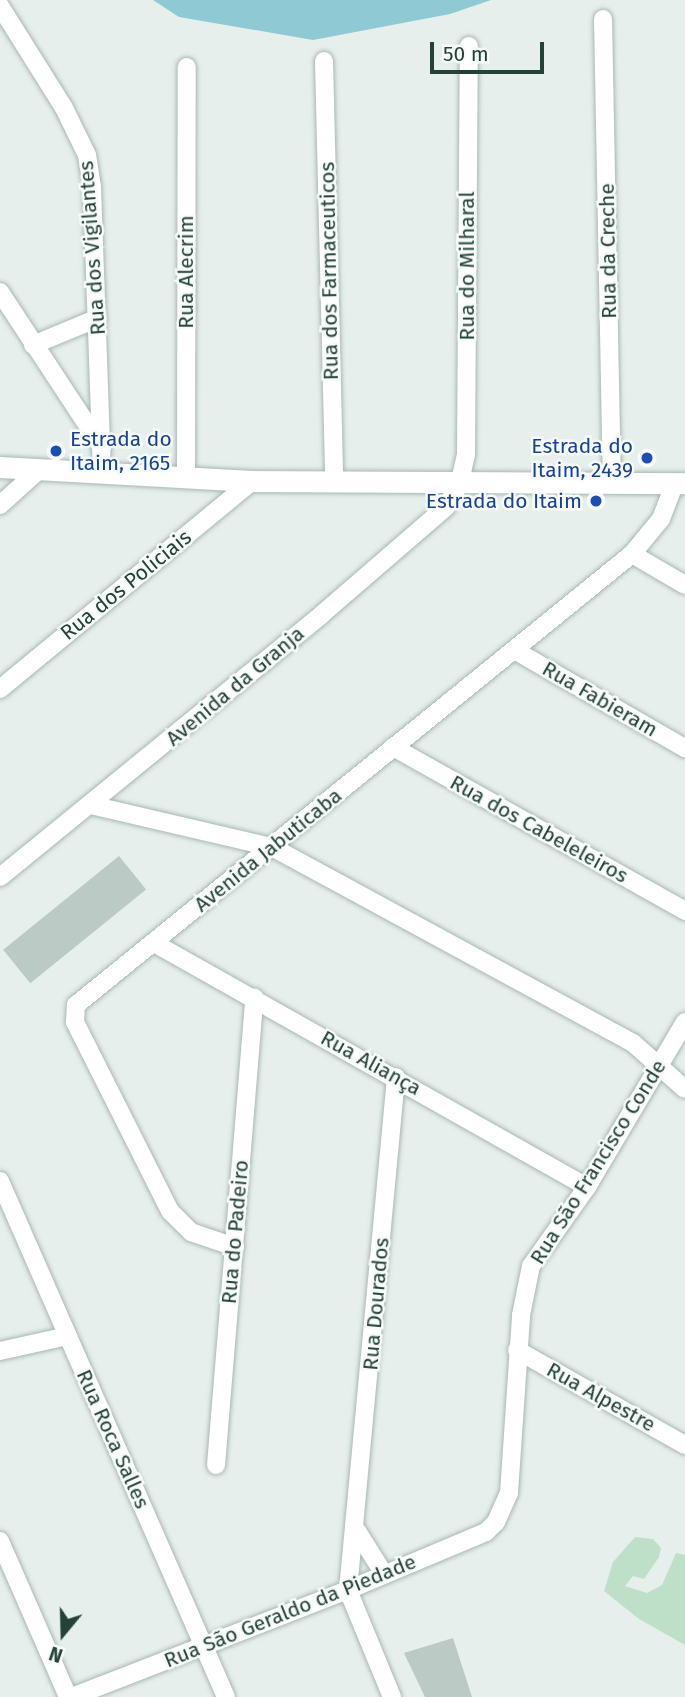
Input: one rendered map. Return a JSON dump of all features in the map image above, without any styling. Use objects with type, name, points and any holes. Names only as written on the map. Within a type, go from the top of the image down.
[{"type":"street","name":"Rua dos Vigilantes","points":[[0,6],[64,108],[86,155],[98,318],[102,471]]},
{"type":"street","name":"Rua da Creche","points":[[603,19],[612,483]]},
{"type":"street","name":"Rua do Milharal","points":[[458,485],[466,454],[469,46]]},
{"type":"street","name":"Rua dos Farmaceuticos","points":[[324,61],[334,482]]},
{"type":"street","name":"Rua Alecrim","points":[[186,477],[187,66]]},
{"type":"street","points":[[0,292],[103,449]]},
{"type":"street","points":[[33,345],[98,318]]},
{"type":"street","points":[[0,467],[252,481],[458,485],[680,483]]},
{"type":"street","points":[[0,505],[40,469]]},
{"type":"street","name":"Rua dos Policiais","points":[[0,689],[252,481]]},
{"type":"street","name":"Avenida Jabuticaba","points":[[234,1247],[191,1233],[178,1223],[157,1190],[73,1017],[79,1002],[632,554],[661,519],[680,483]]},
{"type":"street","name":"Avenida da Granja","points":[[0,877],[91,805],[446,507],[458,485]]},
{"type":"street","points":[[632,554],[685,585]]},
{"type":"street","name":"Rua Fabieram","points":[[516,650],[685,748]]},
{"type":"street","name":"Rua dos Cabeleleiros","points":[[393,747],[685,911]]},
{"type":"street","points":[[91,805],[272,847],[633,1043],[685,1089]]},
{"type":"street","name":"Rua Aliança","points":[[153,943],[396,1077],[587,1187]]},
{"type":"street","name":"Rua do Padeiro","points":[[216,1465],[254,998]]},
{"type":"street","name":"Rua São Francisco Conde","points":[[502,1515],[509,1493],[517,1350],[531,1266],[587,1187],[685,1022]]},
{"type":"street","name":"Rua Dourados","points":[[348,1590],[357,1531],[396,1077]]},
{"type":"street","name":"Rua Roca Salles","points":[[0,1181],[226,1697]]},
{"type":"street","points":[[0,1351],[67,1336]]},
{"type":"street","name":"Rua Alpestre","points":[[517,1350],[685,1445]]},
{"type":"street","name":"Rua São Geraldo da Piedade","points":[[70,1697],[348,1590],[486,1531],[502,1515]]},
{"type":"street","points":[[357,1531],[384,1574]]},
{"type":"street","points":[[0,1541],[70,1697]]},
{"type":"street","points":[[348,1590],[392,1697]]},
{"type":"green space","points":[[635,1537],[653,1539],[661,1548],[659,1557],[644,1579],[633,1576],[625,1586],[647,1593],[662,1585],[676,1553],[685,1555],[685,1645],[639,1619],[604,1591],[613,1562]]},
{"type":"water","points":[[153,0],[491,0],[450,14],[313,40],[179,17]]},
{"type":"building","points":[[119,856],[146,889],[30,983],[3,950]]},
{"type":"building","points":[[453,1638],[472,1697],[425,1697],[404,1653]]},
{"type":"place","name":"Estrada do Itaim, 2165","points":[[56,451]]},
{"type":"place","name":"Estrada do Itaim, 2439","points":[[647,458]]},
{"type":"place","name":"Estrada do Itaim","points":[[596,501]]}]
